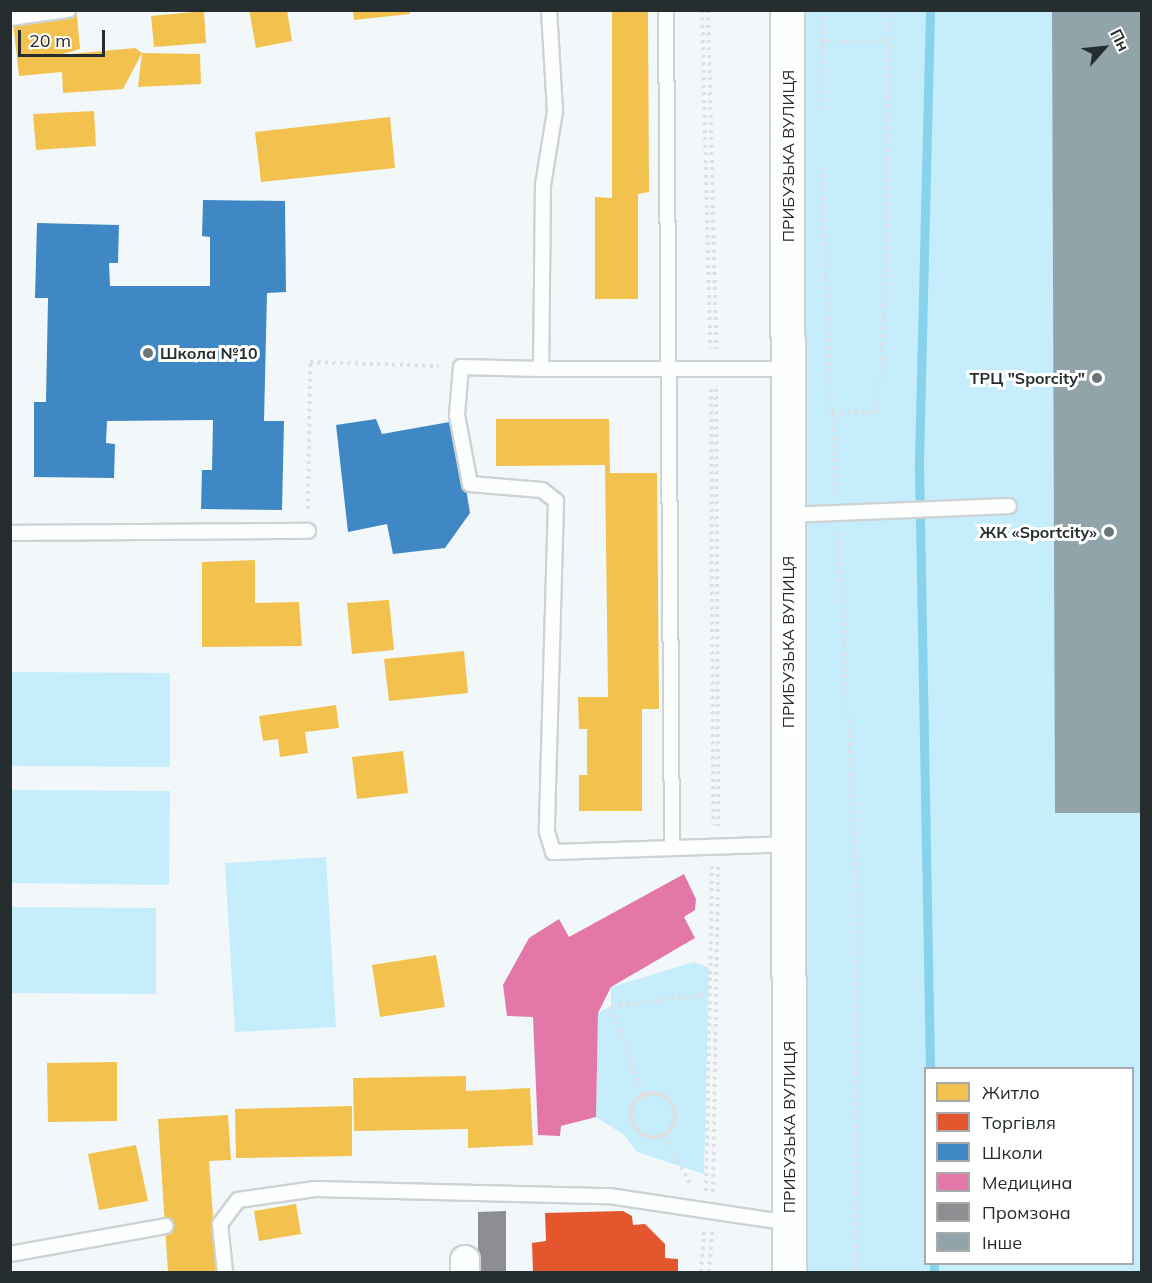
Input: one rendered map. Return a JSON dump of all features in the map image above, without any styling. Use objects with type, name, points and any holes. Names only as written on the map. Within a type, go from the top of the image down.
[{"type":"street","name":"ПРИБУЗЬКА ВУЛИЦЯ","points":[[788,10],[789,1272]]},
{"type":"lane","points":[[10,18],[68,10]]},
{"type":"lane","points":[[541,369],[543,185],[555,111],[549,10]]},
{"type":"lane","points":[[666,10],[672,368],[672,846]]},
{"type":"lane","points":[[788,369],[461,367],[457,415],[470,484],[542,490],[556,501],[547,832],[554,852],[672,846],[789,844]]},
{"type":"lane","points":[[788,515],[1009,506]]},
{"type":"lane","points":[[10,533],[308,531]]},
{"type":"lane","points":[[225,1272],[217,1224],[238,1200],[315,1189],[609,1196],[789,1223]]},
{"type":"lane","points":[[10,1254],[165,1226]]},
{"type":"path","points":[[702,10],[713,368]]},
{"type":"path","points":[[701,1272],[709,1212],[716,845],[708,10]]},
{"type":"path","points":[[821,121],[822,10]]},
{"type":"path","points":[[832,413],[878,412],[886,272],[889,10]]},
{"type":"path","points":[[822,41],[889,41]]},
{"type":"path","points":[[820,156],[857,885],[856,1272]]},
{"type":"path","points":[[308,531],[310,362],[436,366]]},
{"type":"path","points":[[709,1272],[709,994],[716,845]]},
{"type":"path","points":[[642,1095],[610,1006],[709,994]]},
{"type":"path","points":[[642,1095],[661,1094],[672,1103],[675,1117],[663,1134]]},
{"type":"path","points":[[642,1095],[632,1109],[632,1123],[642,1134],[663,1134]]},
{"type":"path","points":[[663,1134],[709,1212]]},
{"type":"shaded area","points":[[801,11],[1141,11],[1141,1272],[803,1272]]},
{"type":"shaded area","points":[[11,672],[170,673],[170,767],[11,766]]},
{"type":"shaded area","points":[[11,790],[170,791],[169,885],[11,883]]},
{"type":"shaded area","points":[[326,857],[336,1027],[235,1032],[225,863]]},
{"type":"shaded area","points":[[11,907],[156,908],[156,994],[11,993]]},
{"type":"shaded area","points":[[694,962],[709,968],[704,1174],[637,1152],[624,1135],[596,1117],[598,1013],[611,1006],[611,987]]},
{"type":"building: Житло","points":[[249,10],[287,10],[292,41],[256,48]]},
{"type":"building: Житло","points":[[353,10],[410,10],[410,14],[354,20]]},
{"type":"building: Житло","points":[[612,10],[648,10],[649,192],[638,194],[638,299],[595,299],[595,197],[612,198]]},
{"type":"building: Житло","points":[[204,11],[206,43],[154,47],[151,16]]},
{"type":"building: Житло","points":[[77,15],[80,49],[60,55],[135,48],[142,53],[123,89],[63,93],[62,72],[19,76],[13,22]]},
{"type":"building: Житло","points":[[142,53],[200,54],[201,84],[138,87]]},
{"type":"building: Житло","points":[[94,111],[96,146],[36,150],[33,114]]},
{"type":"building: Житло","points":[[390,117],[395,168],[261,182],[255,132]]},
{"type":"building: Житло","points":[[496,419],[609,419],[610,473],[657,473],[659,709],[642,709],[642,811],[579,811],[579,775],[587,775],[587,729],[579,729],[578,697],[608,697],[605,465],[496,466]]},
{"type":"building: Житло","points":[[255,560],[255,603],[299,602],[302,646],[202,647],[202,562]]},
{"type":"building: Житло","points":[[389,600],[394,650],[352,654],[347,603]]},
{"type":"building: Житло","points":[[464,651],[468,693],[389,701],[384,659]]},
{"type":"building: Житло","points":[[336,705],[339,728],[305,732],[308,753],[280,757],[278,739],[263,741],[259,716]]},
{"type":"building: Житло","points":[[403,751],[408,793],[357,799],[352,757]]},
{"type":"building: Житло","points":[[436,955],[445,1007],[380,1017],[372,965]]},
{"type":"building: Житло","points":[[117,1062],[117,1121],[48,1122],[47,1063]]},
{"type":"building: Житло","points":[[466,1076],[466,1091],[530,1088],[533,1145],[468,1148],[468,1129],[354,1131],[353,1078]]},
{"type":"building: Житло","points":[[352,1106],[352,1156],[236,1158],[235,1109]]},
{"type":"building: Житло","points":[[228,1115],[231,1160],[209,1161],[217,1272],[168,1272],[158,1119]]},
{"type":"building: Житло","points":[[136,1145],[148,1201],[99,1210],[88,1154]]},
{"type":"building: Житло","points":[[296,1204],[301,1234],[259,1241],[254,1211]]},
{"type":"building: Торгівля","points":[[623,1211],[632,1216],[633,1225],[645,1224],[665,1244],[665,1258],[678,1259],[678,1272],[533,1272],[532,1243],[546,1241],[545,1213]]},
{"type":"building: Школи","points":[[203,200],[285,201],[286,292],[267,293],[264,421],[284,421],[282,510],[201,509],[202,470],[212,470],[213,420],[107,421],[106,443],[115,444],[114,478],[34,477],[34,402],[46,402],[48,298],[35,298],[37,223],[119,225],[118,263],[109,263],[110,286],[210,286],[210,237],[202,236]]},
{"type":"building: Школи","points":[[376,419],[382,434],[455,421],[470,513],[445,548],[393,554],[387,524],[348,532],[336,425]]},
{"type":"building: Медицина","points":[[684,874],[696,899],[695,910],[684,917],[695,938],[611,987],[598,1013],[596,1117],[561,1126],[560,1136],[538,1135],[533,1017],[507,1016],[503,985],[529,938],[559,919],[569,937]]},
{"type":"building: Промзона","points":[[506,1211],[506,1272],[478,1272],[478,1212]]},
{"type":"building: Інше","name":"ТРЦ \"Sporcity\"","points":[[1052,10],[1142,10],[1142,813],[1055,813]]},
{"type":"waterway","points":[[930,10],[919,467],[930,1067]]},
{"type":"waterway","points":[[934,1265],[934,1272]]},
{"type":"place","name":"Школа №10","points":[[148,353]]},
{"type":"place","name":"ТРЦ \"Sporcity\"","points":[[1097,378]]},
{"type":"place","name":"ЖК «Sportcity»","points":[[1109,532]]}]
